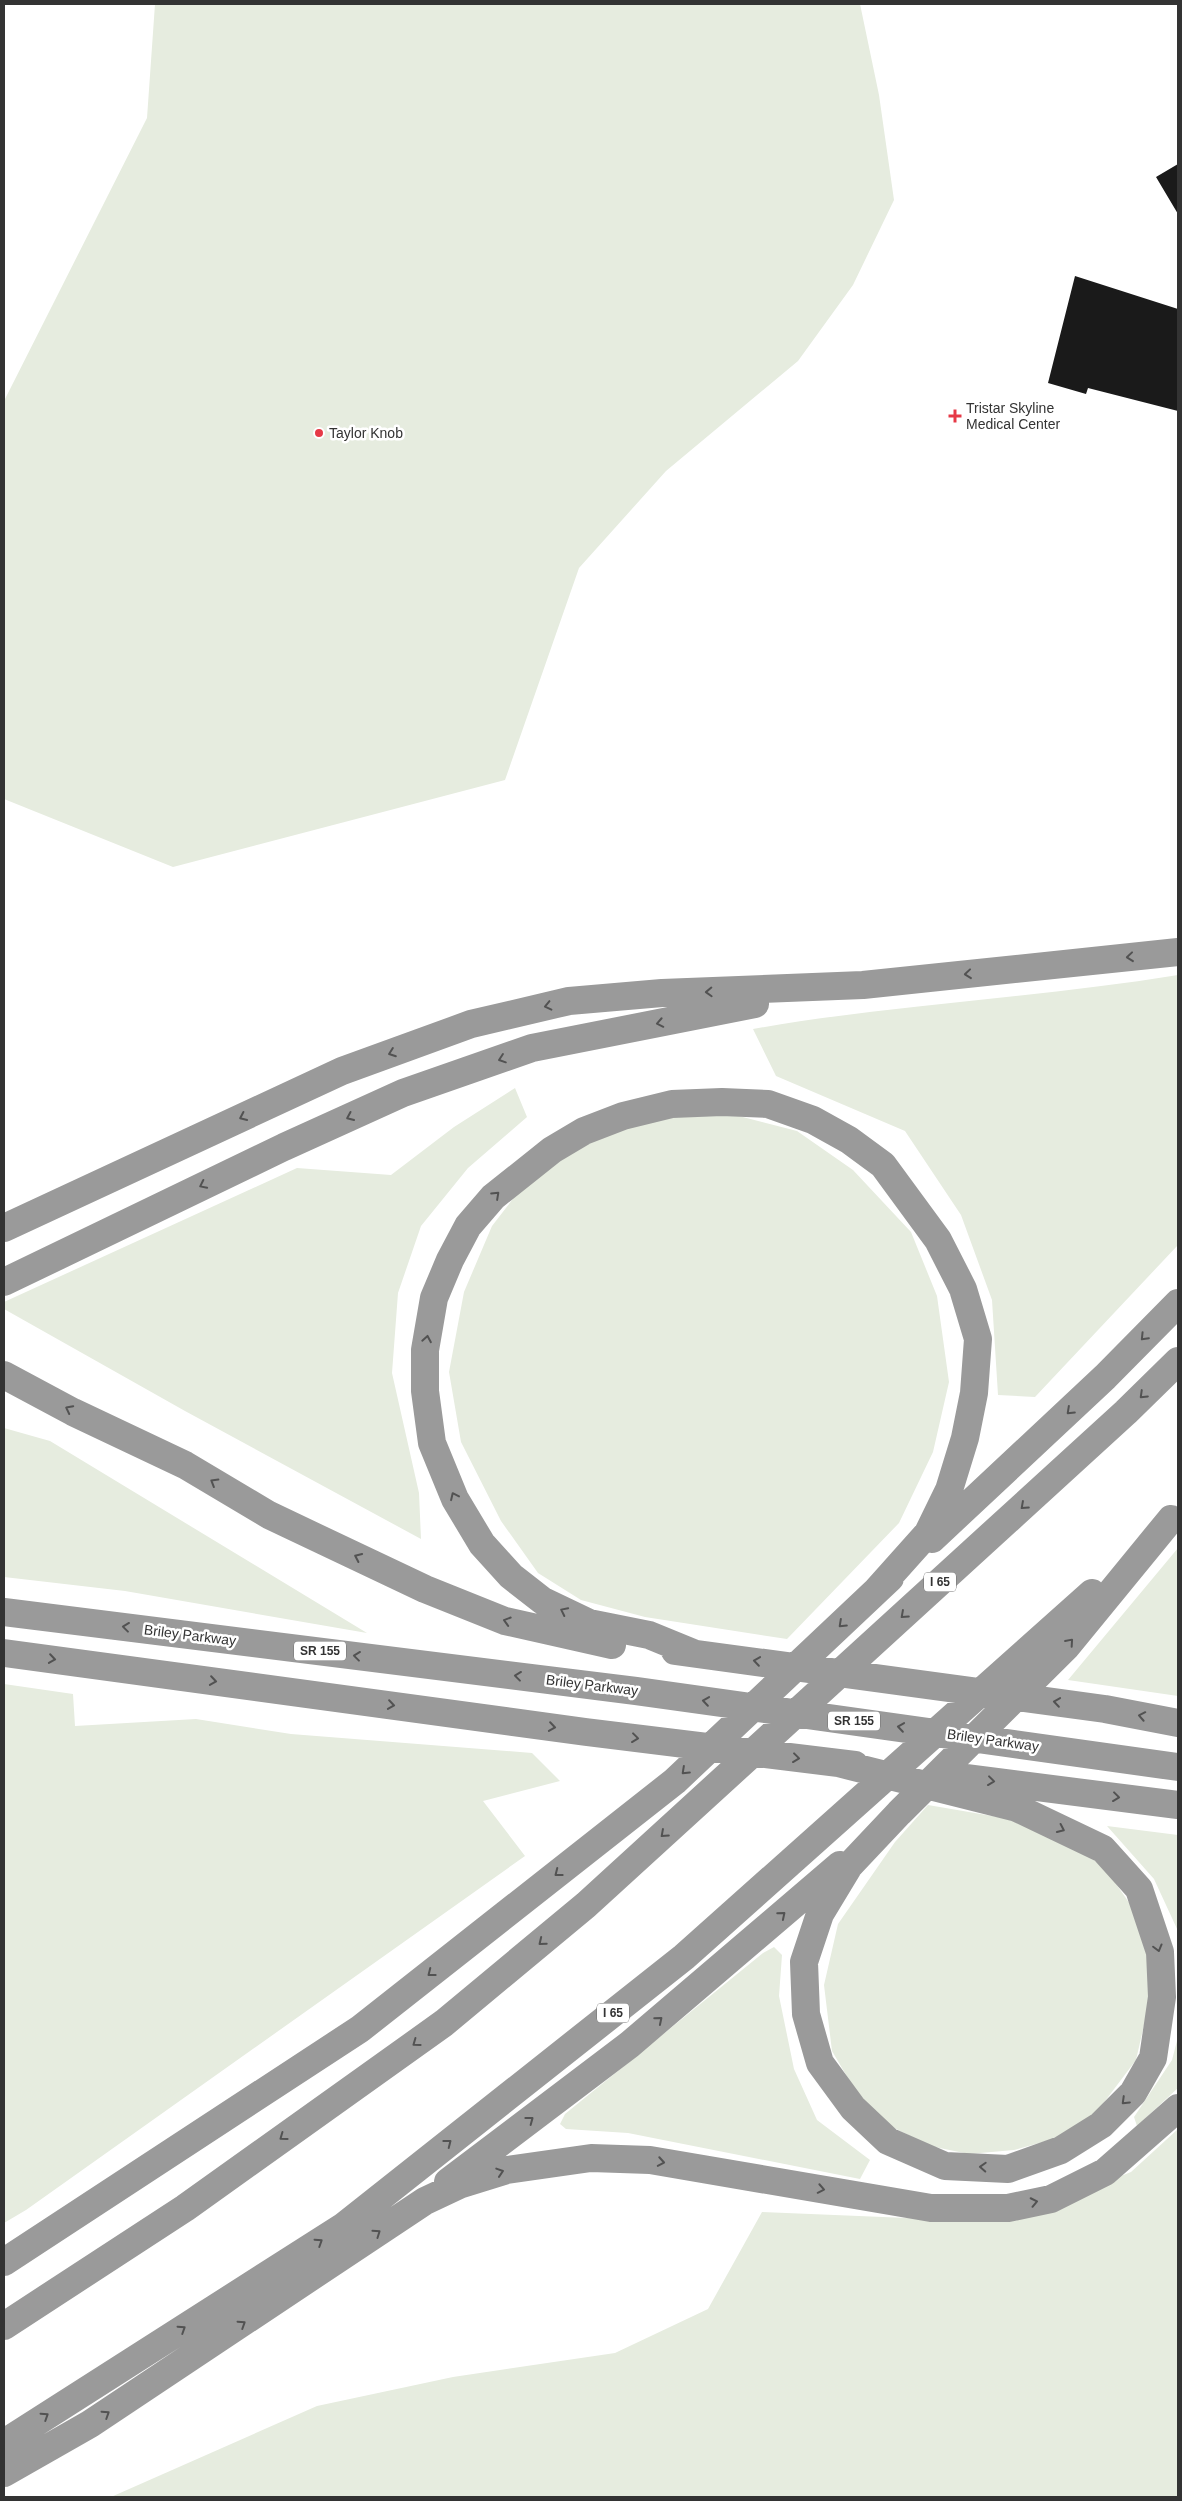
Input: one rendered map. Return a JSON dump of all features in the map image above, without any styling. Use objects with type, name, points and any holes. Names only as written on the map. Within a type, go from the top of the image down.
[{"type":"highway","points":[[4,1228],[342,1071],[470,1024],[569,1001],[662,993],[863,984],[1178,952]]},
{"type":"highway","points":[[10,1279],[284,1147],[404,1093],[532,1048],[863,984]]},
{"type":"highway","points":[[693,1652],[649,1635],[589,1623],[543,1601],[512,1576],[482,1544],[455,1499],[432,1443],[425,1391],[425,1350],[434,1298],[450,1260],[468,1226],[493,1197],[552,1150],[584,1131],[623,1116],[672,1104],[722,1102],[768,1104],[813,1120],[849,1140],[883,1165],[938,1240],[962,1289],[978,1339],[974,1393],[965,1438],[949,1490],[928,1533],[877,1590]]},
{"type":"highway","points":[[4,2262],[360,2029],[675,1781],[1105,1377],[1178,1303]]},
{"type":"highway","name":"I 65","points":[[4,2326],[185,2208],[444,2023],[586,1906],[1126,1412],[1178,1361]]},
{"type":"highway","points":[[4,1375],[73,1412],[185,1465],[269,1515],[452,1600],[505,1621],[568,1637],[618,1646],[693,1652],[1105,1709],[1178,1722]]},
{"type":"highway","points":[[838,1763],[1017,1808],[1103,1849],[1139,1889],[1160,1952],[1162,1997],[1153,2058],[1133,2093],[1101,2125],[1061,2150],[1008,2169],[945,2166],[888,2141],[853,2108],[820,2063],[806,2014],[804,1962],[820,1914],[849,1866],[899,1813],[1067,1646],[1175,1516]]},
{"type":"highway","name":"I 65","points":[[4,2442],[344,2226],[684,1957],[1040,1641],[1175,1516]]},
{"type":"highway","name":"Briley Parkway","points":[[4,1612],[636,1691],[1178,1767]]},
{"type":"highway","points":[[6,1653],[586,1732],[1178,1805]]},
{"type":"highway","points":[[4,2473],[90,2424],[282,2298],[407,2212],[629,2045],[899,1813]]},
{"type":"highway","points":[[407,2212],[460,2185],[507,2170],[591,2158],[650,2160],[931,2208],[1008,2208],[1051,2199],[1105,2172],[1178,2108]]},
{"type":"shaded area","points":[[155,4],[860,4],[879,95],[894,200],[853,285],[798,361],[666,471],[579,568],[505,780],[173,867],[4,799],[4,401],[147,118]]},
{"type":"shaded area","points":[[1178,975],[1178,1245],[1035,1397],[998,1395],[992,1300],[961,1215],[905,1131],[776,1076],[753,1029],[859,1013],[1072,990]]},
{"type":"shaded area","points":[[515,1088],[527,1117],[468,1168],[421,1226],[398,1293],[392,1373],[419,1493],[421,1539],[185,1411],[4,1309],[4,1302],[297,1168],[391,1175],[454,1127]]},
{"type":"shaded area","points":[[735,1115],[797,1131],[853,1170],[911,1232],[937,1296],[949,1382],[933,1452],[899,1523],[787,1639],[645,1617],[581,1600],[538,1573],[501,1521],[461,1442],[449,1372],[464,1292],[492,1226],[529,1178],[607,1133],[672,1117]]},
{"type":"shaded area","points":[[4,1428],[50,1441],[367,1633],[125,1591],[4,1577]]},
{"type":"shaded area","points":[[1178,1548],[1178,1696],[1068,1680]]},
{"type":"shaded area","points":[[4,1684],[73,1694],[75,1726],[196,1719],[291,1734],[532,1753],[560,1781],[483,1801],[525,1856],[26,2210],[4,2223]]},
{"type":"shaded area","points":[[928,1805],[1004,1818],[1075,1844],[1107,1871],[1130,1904],[1148,1949],[1152,1990],[1136,2060],[1096,2113],[1057,2138],[1014,2150],[969,2154],[930,2146],[890,2126],[859,2097],[832,2051],[824,1985],[838,1924],[895,1842]]},
{"type":"shaded area","points":[[1107,1826],[1178,1835],[1178,1931],[1154,1879]]},
{"type":"shaded area","points":[[774,1947],[782,1955],[779,1996],[794,2069],[817,2120],[870,2160],[860,2179],[628,2133],[566,2129],[560,2124],[565,2114],[763,1953]]},
{"type":"shaded area","points":[[1178,2037],[1178,2088],[1137,2126],[1134,2117],[1172,2060]]},
{"type":"shaded area","points":[[1178,2129],[1178,2497],[111,2497],[317,2406],[453,2377],[615,2353],[708,2309],[762,2212],[1004,2222],[1131,2172]]},
{"type":"building","points":[[1178,164],[1178,214],[1156,177]]},
{"type":"building","points":[[1075,276],[1178,309],[1178,411],[1088,388],[1086,394],[1048,383]]},
{"type":"place","name":"Tristar Skyline Medical Center","points":[[955,416]]},
{"type":"place","name":"Taylor Knob","points":[[319,433]]}]
